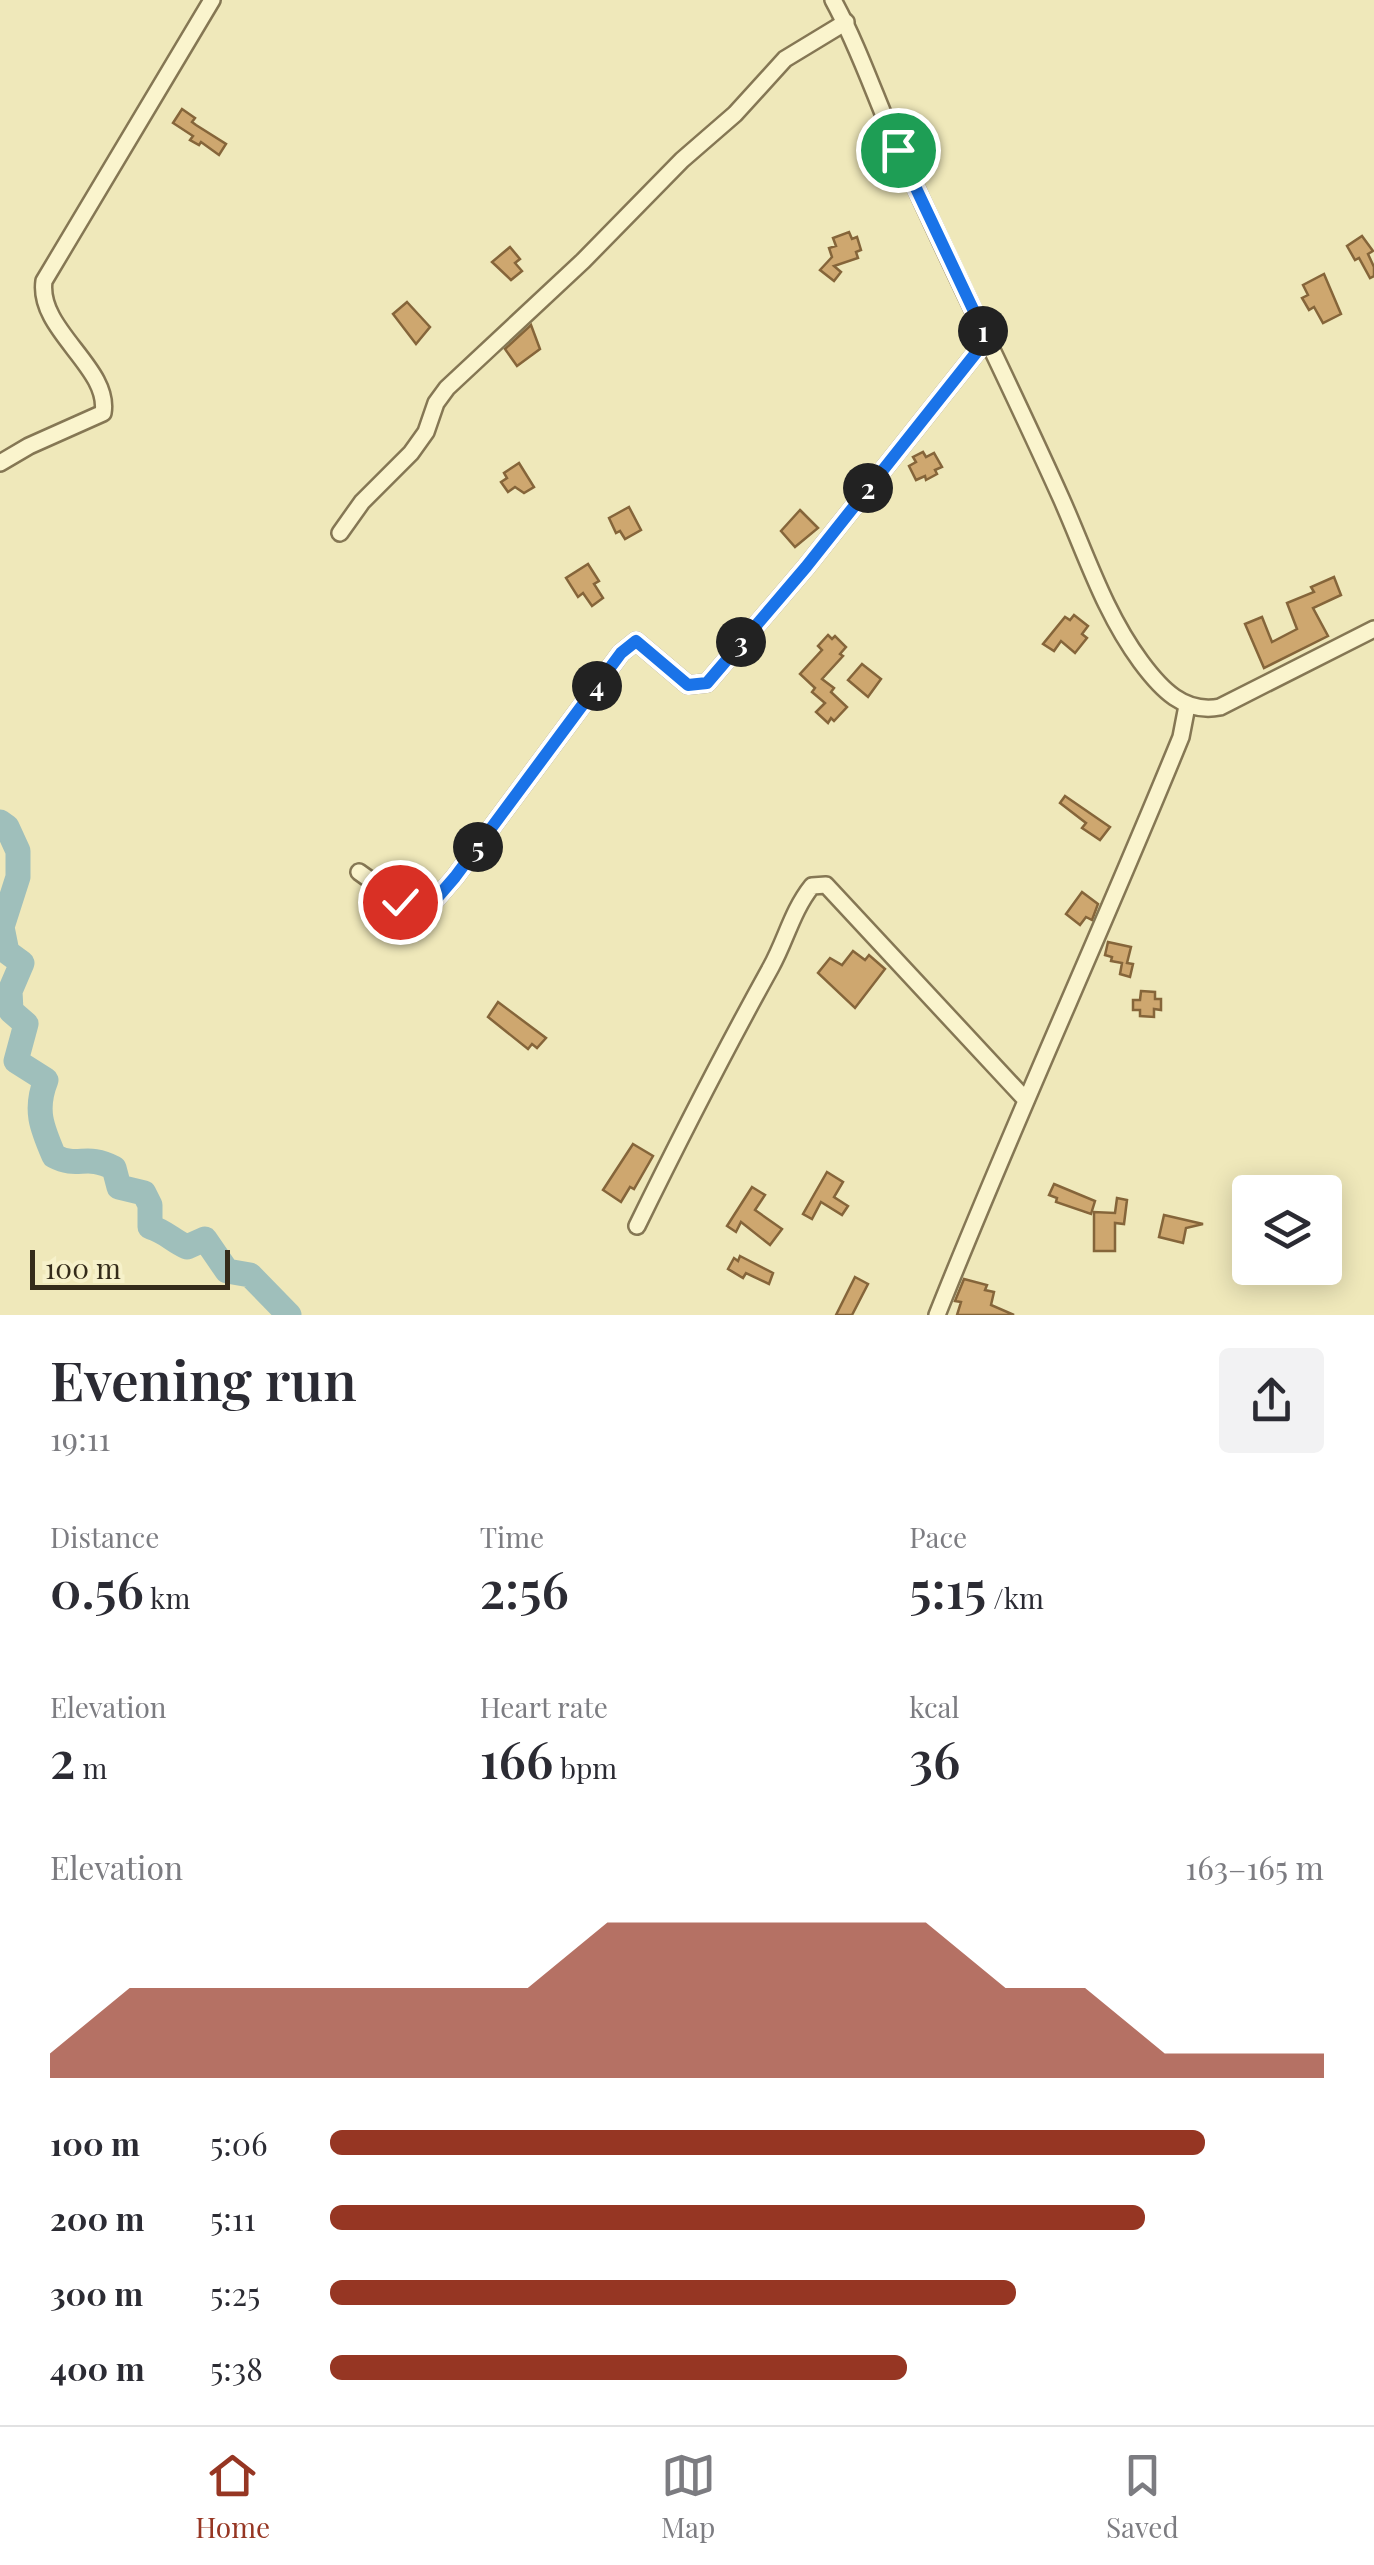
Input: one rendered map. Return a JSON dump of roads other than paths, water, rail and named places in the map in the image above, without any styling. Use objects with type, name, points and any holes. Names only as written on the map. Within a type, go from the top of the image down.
[{"type":"street","points":[[0,463],[104,413],[102,391],[46,303],[44,281],[212,0]]},
{"type":"street","points":[[833,0],[1118,628],[1150,673],[1186,706],[1220,708],[1374,629]]},
{"type":"street","points":[[340,533],[375,488],[411,454],[447,388],[583,261],[682,160],[736,114],[784,60],[846,22]]},
{"type":"street","points":[[359,872],[415,912],[430,906],[484,840],[621,653],[636,641],[688,685],[707,683],[806,567],[987,339]]},
{"type":"street","points":[[937,1315],[1166,773],[1180,737],[1186,706]]},
{"type":"street","points":[[638,1226],[726,1046],[774,962],[797,904],[812,886],[826,886],[1026,1100]]},
{"type":"waterway","points":[[0,822],[7,827],[18,851],[18,877],[2,927],[7,952],[22,963],[10,991],[11,1011],[26,1024],[16,1061],[46,1080],[40,1101],[41,1119],[54,1156],[114,1168],[119,1187],[144,1193],[150,1205],[150,1227],[187,1247],[205,1239],[227,1271],[250,1275],[289,1315]]}]
